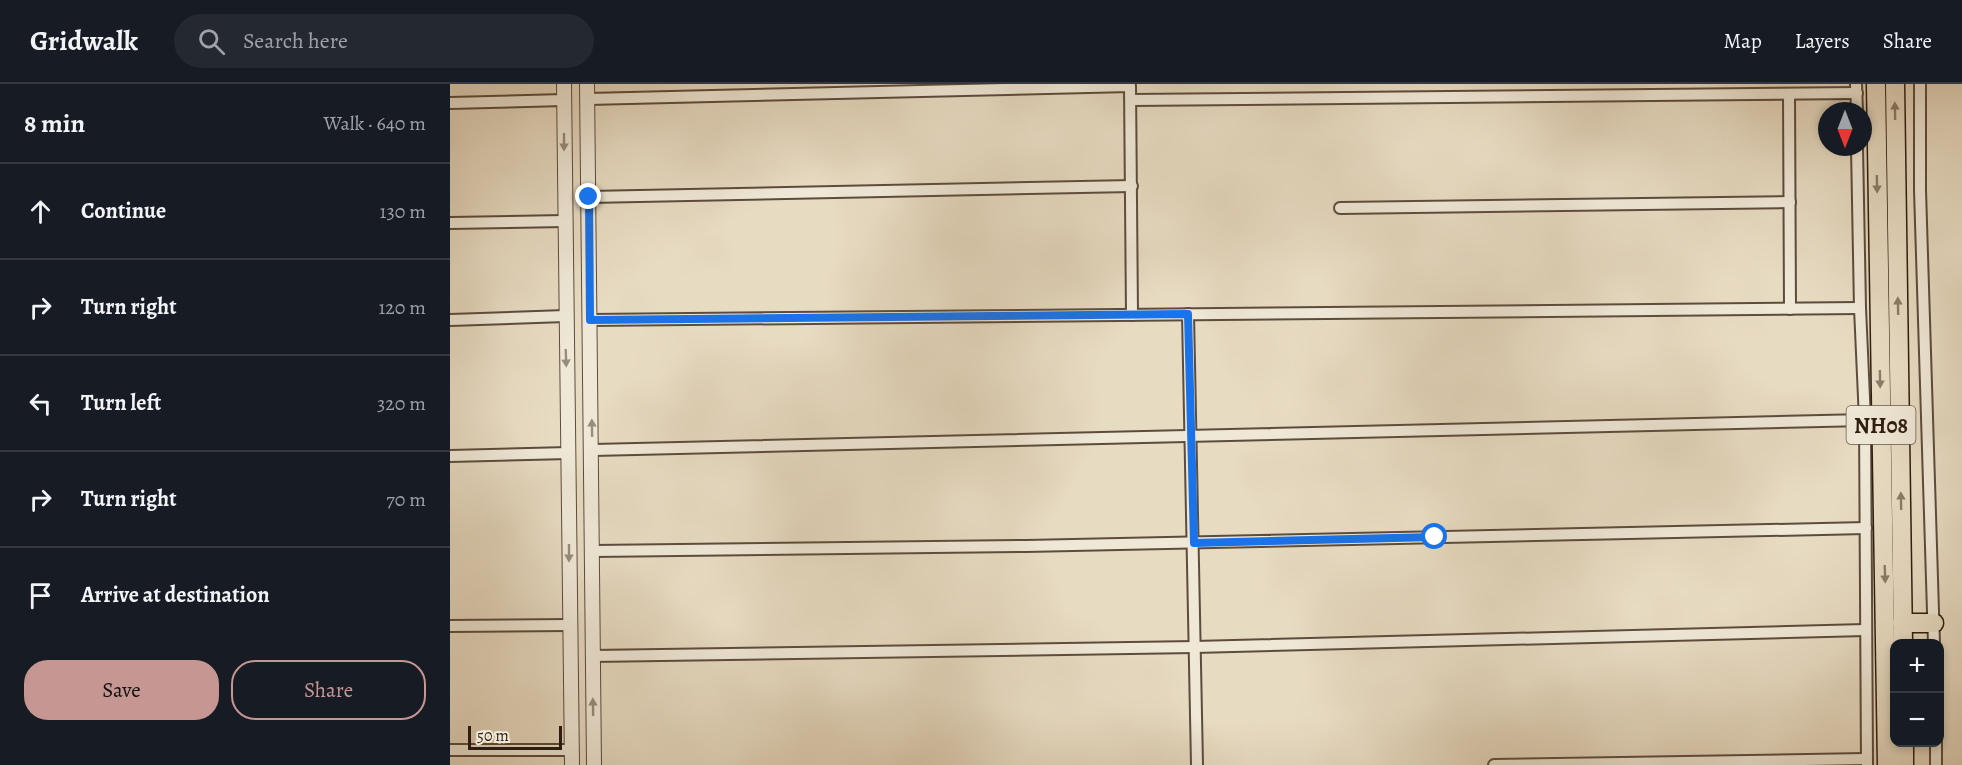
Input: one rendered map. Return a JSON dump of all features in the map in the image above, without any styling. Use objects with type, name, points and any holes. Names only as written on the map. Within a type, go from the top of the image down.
[{"type":"highway","name":"NH08","points":[[1876,84],[1887,765]]},
{"type":"highway","name":"NH08","points":[[1895,84],[1903,639]]},
{"type":"highway","points":[[1902,623],[1934,623]]},
{"type":"highway","points":[[1904,747],[1904,765]]},
{"type":"street","points":[[564,84],[564,316],[569,453],[572,765]]},
{"type":"street","points":[[587,84],[593,450],[594,765]]},
{"type":"street","points":[[588,99],[1125,84],[1130,86],[1131,100],[1132,315]]},
{"type":"street","points":[[1920,84],[1920,190],[1934,639]]},
{"type":"street","points":[[1131,100],[1713,89],[1789,94],[1857,88]]},
{"type":"street","points":[[1789,94],[1791,309]]},
{"type":"street","points":[[450,103],[564,100]]},
{"type":"street","points":[[1494,765],[1867,762],[1865,420],[1857,156]]},
{"type":"street","points":[[589,197],[1132,186]]},
{"type":"street","points":[[1340,208],[1790,202]]},
{"type":"street","points":[[450,224],[565,221]]},
{"type":"street","points":[[590,320],[1860,308]]},
{"type":"street","points":[[1188,314],[1197,765]]},
{"type":"street","points":[[450,320],[564,316]]},
{"type":"street","points":[[593,450],[1865,420]]},
{"type":"street","points":[[450,456],[569,453]]},
{"type":"street","points":[[594,551],[1194,543],[1866,528]]},
{"type":"street","points":[[450,626],[569,625]]},
{"type":"street","points":[[592,656],[1195,647],[1865,630]]},
{"type":"street","points":[[1935,765],[1936,747]]},
{"type":"street","points":[[450,750],[571,750]]},
{"type":"route","points":[[589,197],[590,320],[1188,314],[1194,543],[1435,537]]}]
